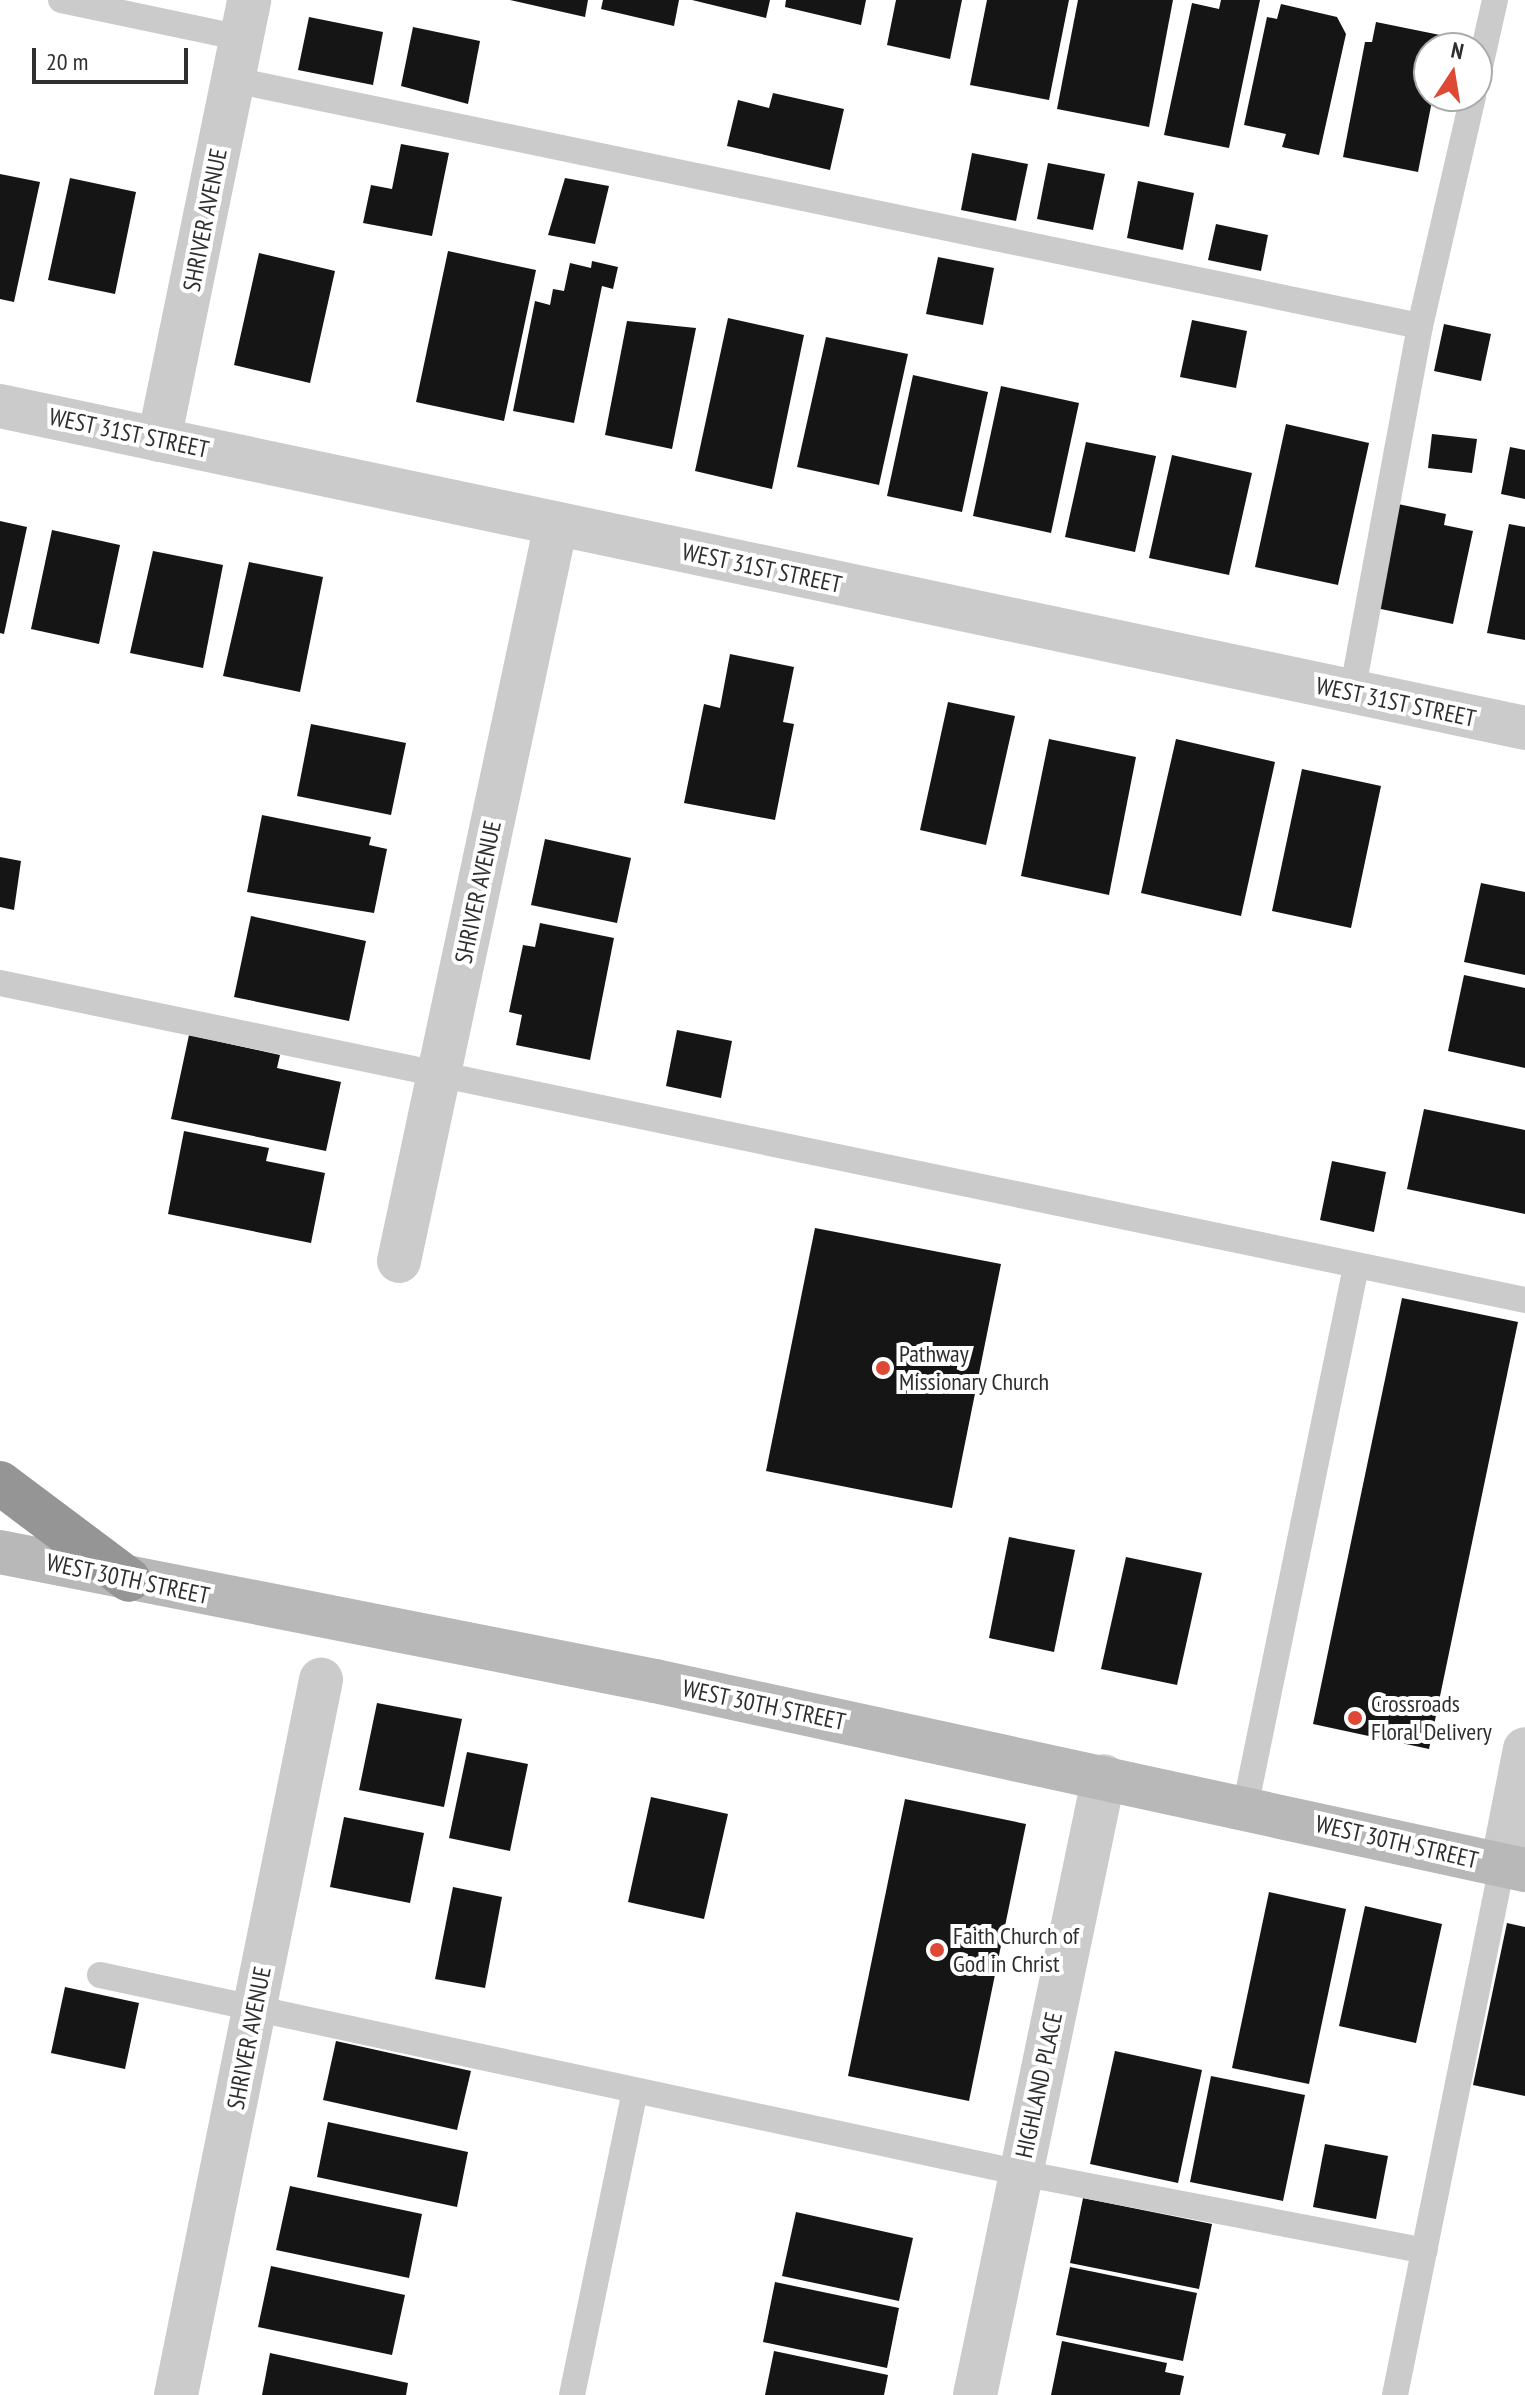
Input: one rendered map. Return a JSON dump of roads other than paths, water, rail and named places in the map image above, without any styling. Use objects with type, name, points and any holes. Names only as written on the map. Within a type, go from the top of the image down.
[{"type":"highway","points":[[0,1483],[129,1580]]},
{"type":"main road","name":"WEST 30TH STREET","points":[[0,1552],[129,1580],[655,1681],[1104,1776],[1513,1868]]},
{"type":"street","name":"SHRIVER AVENUE","points":[[159,440],[246,19]]},
{"type":"street","name":"WEST 31ST STREET","points":[[0,406],[1525,728]]},
{"type":"street","name":"SHRIVER AVENUE","points":[[399,1261],[556,524]]},
{"type":"street","name":"SHRIVER AVENUE","points":[[176,2395],[321,1680]]},
{"type":"street","points":[[1513,1868],[1525,1749]]},
{"type":"street","name":"HIGHLAND PLACE","points":[[975,2395],[1104,1776]]},
{"type":"lane","points":[[61,0],[246,19]]},
{"type":"lane","points":[[1488,32],[1495,0]]},
{"type":"lane","points":[[234,80],[1420,326]]},
{"type":"lane","points":[[1352,693],[1420,326],[1469,112]]},
{"type":"lane","points":[[0,983],[1525,1300]]},
{"type":"lane","points":[[1245,1808],[1356,1267]]},
{"type":"lane","points":[[1395,2395],[1513,1868]]},
{"type":"lane","points":[[100,1975],[1021,2173],[1425,2251]]},
{"type":"lane","points":[[572,2395],[635,2090]]},
{"type":"place","name":"Pathway Missionary Church","points":[[883,1368]]},
{"type":"place","name":"Crossroads Floral Delivery","points":[[1355,1718]]},
{"type":"place","name":"Faith Church of God in Christ","points":[[937,1950]]}]
